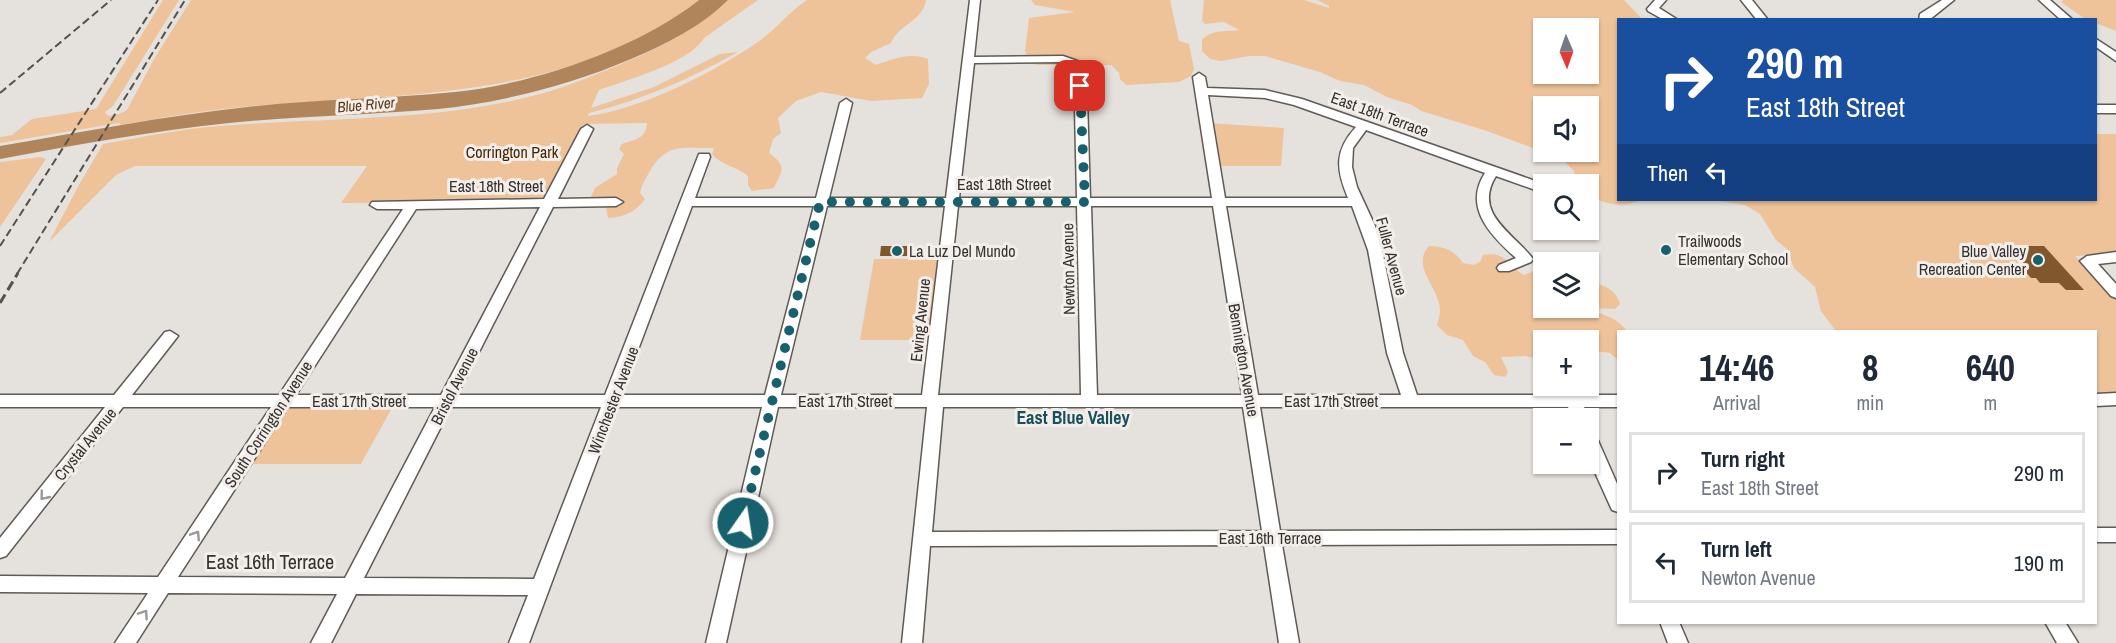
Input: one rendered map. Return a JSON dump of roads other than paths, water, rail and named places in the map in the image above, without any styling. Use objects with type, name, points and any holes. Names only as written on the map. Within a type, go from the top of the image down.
[{"type":"street","name":"Ewing Avenue","points":[[912,643],[935,403],[930,396],[970,60],[975,0]]},
{"type":"street","points":[[1661,0],[1652,9],[1668,18]]},
{"type":"street","points":[[1746,0],[1761,18]]},
{"type":"street","points":[[1924,18],[1950,0]]},
{"type":"street","points":[[2044,0],[2066,18]]},
{"type":"street","points":[[2097,44],[2116,58]]},
{"type":"street","name":"Newton Avenue","points":[[970,60],[1063,59],[1080,64],[1089,400]]},
{"type":"street","name":"East 18th Terrace","points":[[1200,84],[1265,94],[1298,102],[1533,185]]},
{"type":"street","name":"Bennington Avenue","points":[[1200,84],[1274,538],[1288,643]]},
{"type":"street","points":[[716,643],[771,401],[846,103]]},
{"type":"street","points":[[2097,109],[2116,109]]},
{"type":"street","name":"Fuller Avenue","points":[[1363,126],[1350,140],[1345,156],[1347,172],[1356,202],[1371,233],[1384,283],[1395,352],[1411,401]]},
{"type":"street","name":"Bristol Avenue","points":[[321,643],[587,129]]},
{"type":"street","name":"Winchester Avenue","points":[[519,643],[704,157]]},
{"type":"street","points":[[1492,172],[1482,188],[1483,206],[1494,227],[1526,259],[1504,268]]},
{"type":"street","name":"East 18th Street","points":[[377,205],[615,202]]},
{"type":"street","name":"East 18th Street","points":[[688,202],[1356,202]]},
{"type":"street","name":"South Corrington Avenue","points":[[125,643],[412,205]]},
{"type":"street","points":[[2116,257],[2087,261],[2116,293]]},
{"type":"street","name":"Crystal Avenue","points":[[0,551],[170,336]]},
{"type":"street","points":[[2097,400],[2116,399]]},
{"type":"street","name":"East 17th Street","points":[[0,401],[1617,400]]},
{"type":"street","points":[[1573,401],[1576,408]]},
{"type":"street","points":[[1599,461],[1617,503]]},
{"type":"street","points":[[2097,535],[2116,535]]},
{"type":"street","name":"East 16th Terrace","points":[[922,539],[1617,537]]},
{"type":"street","name":"East 16th Terrace","points":[[0,584],[351,584],[540,587]]},
{"type":"street","points":[[1670,624],[1678,643]]},
{"type":"street","points":[[2055,624],[2068,643]]},
{"type":"water","name":"Blue River","points":[[699,0],[728,0],[695,26],[644,54],[584,77],[512,97],[438,109],[200,126],[0,159],[0,146],[185,115],[273,104],[455,92],[518,81],[615,49],[674,18]]},
{"type":"railway","points":[[0,93],[111,0]]},
{"type":"railway","points":[[0,246],[158,0]]},
{"type":"railway","points":[[17,274],[185,0]]},
{"type":"railway","points":[[0,303],[18,273]]},
{"type":"place","name":"Trailwoods Elementary School","points":[[1666,250]]},
{"type":"place","name":"La Luz Del Mundo","points":[[897,251]]},
{"type":"place","name":"Blue Valley Recreation Center","points":[[2038,260]]},
{"type":"district","name":"East Blue Valley","points":[[1073,418]]},
{"type":"park label","name":"Corrington Park","points":[[512,152]]}]
